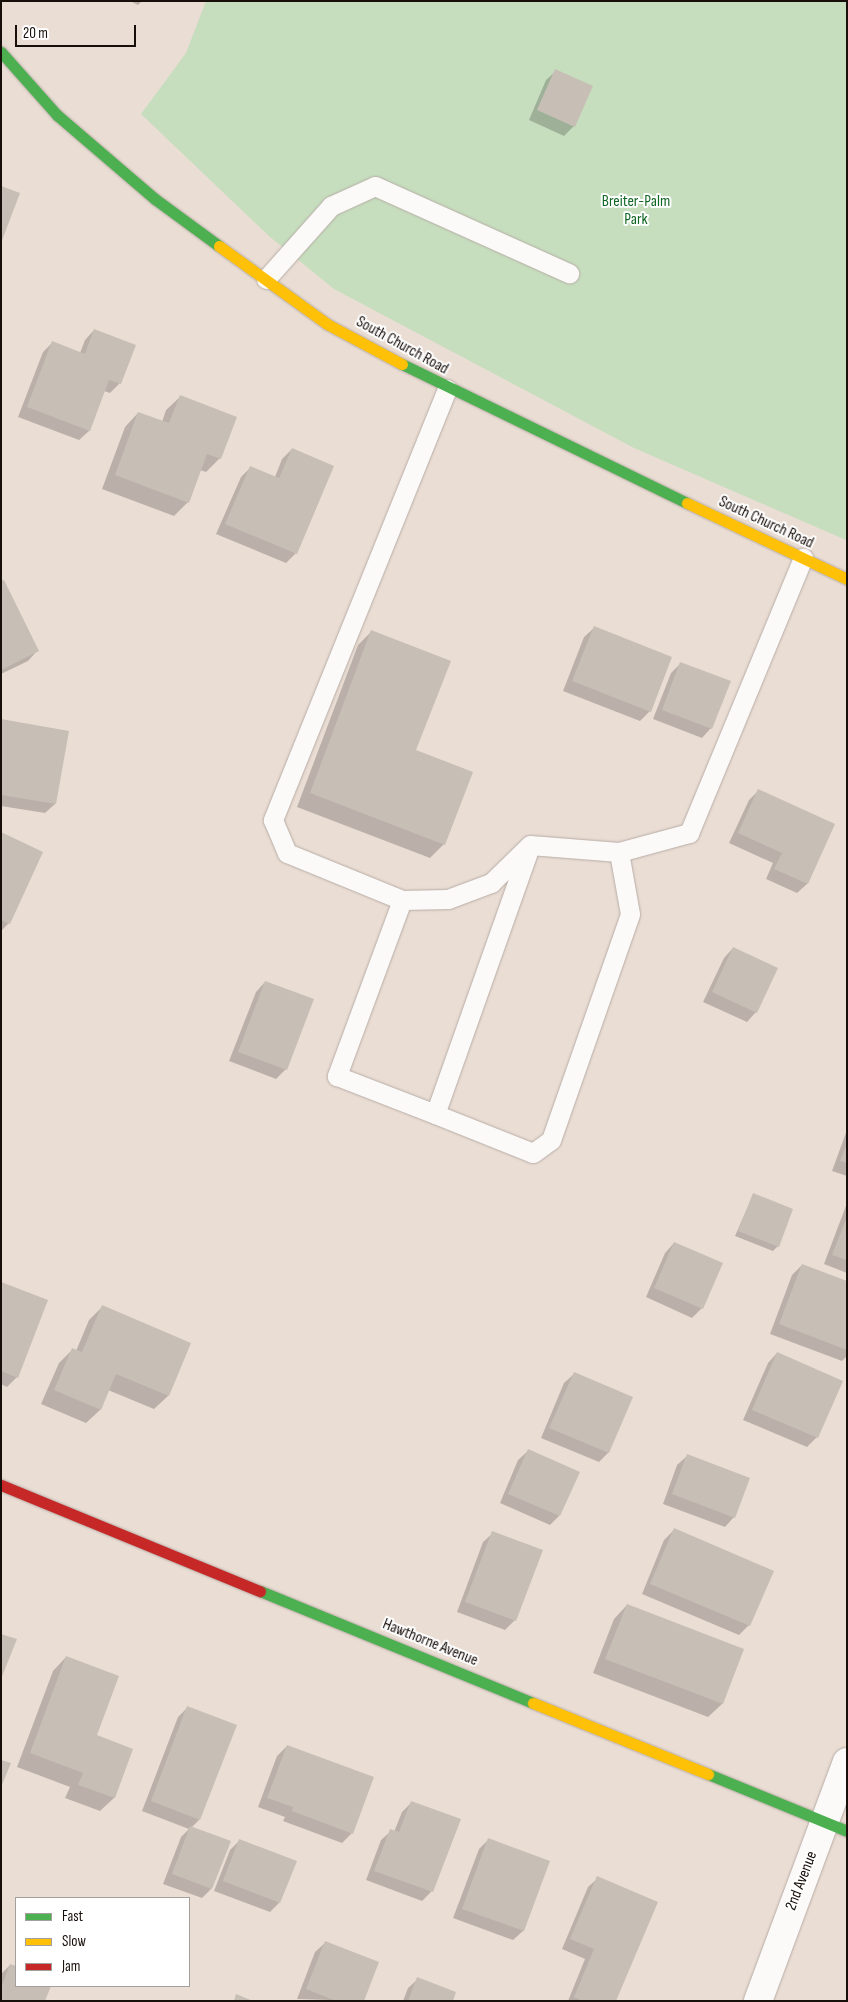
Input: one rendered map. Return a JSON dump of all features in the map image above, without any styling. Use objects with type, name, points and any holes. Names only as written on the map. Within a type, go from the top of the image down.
[{"type":"street","name":"South Church Road","points":[[1,52],[65,122],[156,199],[327,324],[447,389],[847,579]]},
{"type":"street","name":"Hawthorne Avenue","points":[[1,1485],[836,1826]]},
{"type":"street","name":"2nd Avenue","points":[[758,2001],[836,1826],[847,1762]]},
{"type":"lane","points":[[266,279],[331,206],[376,186],[569,273]]},
{"type":"lane","points":[[447,389],[273,820],[287,853],[402,900],[448,899],[491,883],[530,845],[620,852],[688,833],[803,558]]},
{"type":"lane","points":[[435,1114],[530,845]]},
{"type":"lane","points":[[402,900],[337,1076],[533,1153],[551,1140],[630,914],[620,852]]},
{"type":"green space","name":"Breiter-Palm Park","points":[[206,1],[847,1],[846,540],[634,448],[334,289],[270,237],[141,114],[186,53]]},
{"type":"building","points":[[555,69],[593,86],[575,127],[537,110]]},
{"type":"building","points":[[1,186],[20,193],[1,243]]},
{"type":"building","points":[[94,329],[136,345],[121,384],[109,380],[90,431],[27,407],[52,341],[85,354]]},
{"type":"building","points":[[180,395],[237,417],[221,459],[207,454],[189,503],[115,475],[138,412],[169,423]]},
{"type":"building","points":[[292,448],[334,466],[297,554],[225,524],[250,466],[279,478]]},
{"type":"building","points":[[4,580],[39,651],[1,670],[1,581]]},
{"type":"building","points":[[594,626],[672,657],[651,712],[572,681]]},
{"type":"building","points":[[371,630],[451,661],[416,750],[473,772],[445,845],[310,793]]},
{"type":"building","points":[[680,662],[731,681],[712,729],[662,710]]},
{"type":"building","points":[[1,719],[69,731],[56,804],[1,795]]},
{"type":"building","points":[[758,789],[835,824],[808,884],[774,869],[782,853],[738,833]]},
{"type":"building","points":[[1,832],[43,852],[10,924],[1,920]]},
{"type":"building","points":[[733,947],[778,968],[757,1013],[712,992]]},
{"type":"building","points":[[265,981],[314,999],[287,1070],[238,1052]]},
{"type":"building","points":[[847,1144],[847,1163],[840,1161]]},
{"type":"building","points":[[753,1193],[793,1209],[779,1247],[738,1231]]},
{"type":"building","points":[[847,1217],[847,1260],[832,1255]]},
{"type":"building","points":[[674,1242],[723,1263],[703,1309],[654,1288]]},
{"type":"building","points":[[802,1264],[847,1281],[847,1350],[779,1324]]},
{"type":"building","points":[[1,1282],[48,1300],[18,1378],[1,1371]]},
{"type":"building","points":[[102,1305],[191,1343],[169,1396],[116,1374],[101,1410],[54,1390],[72,1348],[82,1352]]},
{"type":"building","points":[[777,1352],[843,1381],[818,1438],[752,1410]]},
{"type":"building","points":[[574,1372],[633,1397],[609,1453],[549,1428]]},
{"type":"building","points":[[528,1449],[580,1472],[560,1516],[508,1494]]},
{"type":"building","points":[[687,1454],[750,1478],[735,1518],[672,1494]]},
{"type":"building","points":[[674,1528],[774,1571],[750,1626],[650,1584]]},
{"type":"building","points":[[492,1531],[543,1550],[516,1621],[465,1602]]},
{"type":"building","points":[[627,1604],[744,1649],[723,1704],[605,1659]]},
{"type":"building","points":[[1,1634],[17,1639],[1,1679]]},
{"type":"building","points":[[66,1656],[119,1676],[97,1735],[133,1749],[115,1798],[78,1785],[83,1773],[30,1753]]},
{"type":"building","points":[[187,1706],[237,1725],[200,1820],[151,1801]]},
{"type":"building","points":[[287,1745],[374,1777],[353,1834],[292,1811],[293,1807],[267,1798]]},
{"type":"building","points":[[1,1760],[11,1763],[1,1787]]},
{"type":"building","points":[[411,1801],[461,1819],[433,1892],[374,1871],[390,1829],[399,1832]]},
{"type":"building","points":[[190,1826],[231,1841],[212,1889],[172,1874]]},
{"type":"building","points":[[488,1838],[550,1861],[524,1931],[462,1909]]},
{"type":"building","points":[[239,1839],[297,1861],[280,1903],[223,1881]]},
{"type":"building","points":[[597,1876],[658,1902],[616,2001],[582,2001],[574,1997],[594,1949],[570,1939]]},
{"type":"building","points":[[325,1941],[379,1962],[364,2001],[336,2001],[306,1989]]},
{"type":"building","points":[[10,1964],[15,1966],[15,1987],[51,1987],[45,2001],[1,2001],[1,1988]]},
{"type":"building","points":[[417,1977],[456,1992],[453,2001],[408,2001]]},
{"type":"building","points":[[236,1994],[253,2001],[234,2001]]},
{"type":"traffic: fast","points":[[1,52],[57,115],[155,199],[219,246]]},
{"type":"traffic: fast","points":[[402,364],[687,503]]},
{"type":"traffic: fast","points":[[260,1591],[533,1703]]},
{"type":"traffic: fast","points":[[708,1774],[847,1831]]},
{"type":"traffic: slow","points":[[219,246],[327,324],[402,364]]},
{"type":"traffic: slow","points":[[687,503],[847,579]]},
{"type":"traffic: slow","points":[[533,1703],[708,1774]]},
{"type":"traffic: jam","points":[[1,1485],[260,1591]]}]
